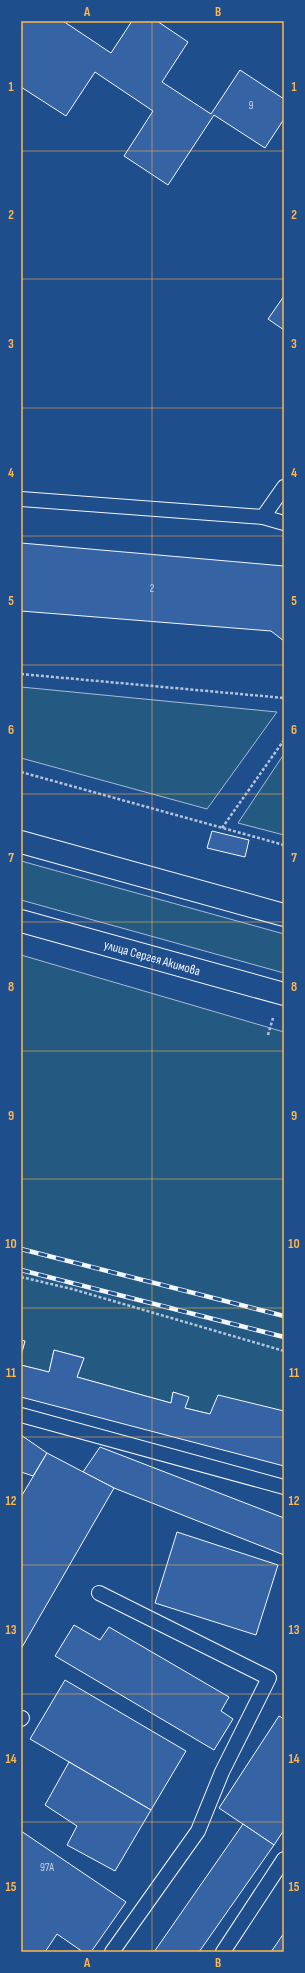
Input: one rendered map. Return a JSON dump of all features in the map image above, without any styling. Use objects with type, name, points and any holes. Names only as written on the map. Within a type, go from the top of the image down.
[{"type":"main road","points":[[21,842],[284,915]]},
{"type":"main road","name":"улица Сергея Акимова","points":[[21,921],[284,994]]},
{"type":"lane","points":[[264,517],[284,487]]},
{"type":"lane","points":[[21,499],[264,517],[284,523]]},
{"type":"lane","points":[[21,1415],[284,1487]]},
{"type":"lane","points":[[99,1593],[269,1678],[222,1772],[198,1831],[112,1952]]},
{"type":"lane","points":[[223,1952],[284,1859]]},
{"type":"path","points":[[21,674],[284,698]]},
{"type":"path","points":[[222,828],[284,740]]},
{"type":"path","points":[[21,772],[284,845]]},
{"type":"path","points":[[21,1277],[72,1289],[284,1351]]},
{"type":"shaded area","points":[[21,687],[277,712],[207,809],[21,758]]},
{"type":"shaded area","points":[[284,754],[284,835],[238,823]]},
{"type":"shaded area","points":[[21,861],[284,934],[284,973],[21,900]]},
{"type":"shaded area","points":[[21,955],[284,1032],[284,1411],[210,1414],[185,1408],[188,1397],[173,1392],[171,1403],[77,1377],[84,1358],[54,1350],[49,1372],[21,1365],[21,1355],[25,1342],[21,1340]]},
{"type":"building","points":[[21,21],[63,21],[111,53],[132,21],[157,21],[188,42],[162,82],[211,114],[240,70],[284,99],[284,119],[265,148],[214,115],[168,185],[124,156],[153,111],[95,72],[66,116],[21,87]]},
{"type":"building","points":[[284,296],[284,330],[268,319]]},
{"type":"building","points":[[21,543],[284,566],[284,641],[271,631],[21,611]]},
{"type":"building","points":[[212,831],[249,840],[245,857],[207,848]]},
{"type":"building","points":[[21,1340],[25,1341],[21,1355]]},
{"type":"building","points":[[54,1350],[84,1358],[77,1377],[171,1403],[173,1392],[189,1397],[185,1408],[210,1414],[218,1395],[284,1411],[284,1466],[21,1397],[21,1365],[49,1372]]},
{"type":"building","points":[[21,1435],[47,1453],[33,1476],[21,1472]]},
{"type":"building","points":[[100,1447],[284,1518],[284,1555],[114,1488],[83,1472]]},
{"type":"building","points":[[47,1453],[114,1488],[21,1649],[21,1497]]},
{"type":"building","points":[[177,1532],[278,1565],[256,1635],[155,1603]]},
{"type":"building","points":[[74,1625],[100,1640],[109,1627],[229,1697],[221,1711],[233,1719],[214,1750],[55,1656]]},
{"type":"building","points":[[65,1680],[186,1751],[151,1810],[30,1739]]},
{"type":"building","points":[[279,1716],[284,1719],[284,1830],[274,1845],[219,1808]]},
{"type":"building","points":[[69,1762],[151,1810],[115,1871],[67,1845],[77,1826],[45,1805]]},
{"type":"building","points":[[243,1824],[274,1845],[199,1952],[154,1952]]},
{"type":"building","points":[[21,1831],[126,1902],[91,1952],[83,1952],[57,1934],[45,1952],[21,1952]]},
{"type":"building","points":[[284,1933],[284,1952],[271,1952]]},
{"type":"railway","points":[[21,1249],[284,1316]]},
{"type":"railway","points":[[21,1270],[284,1337]]}]
